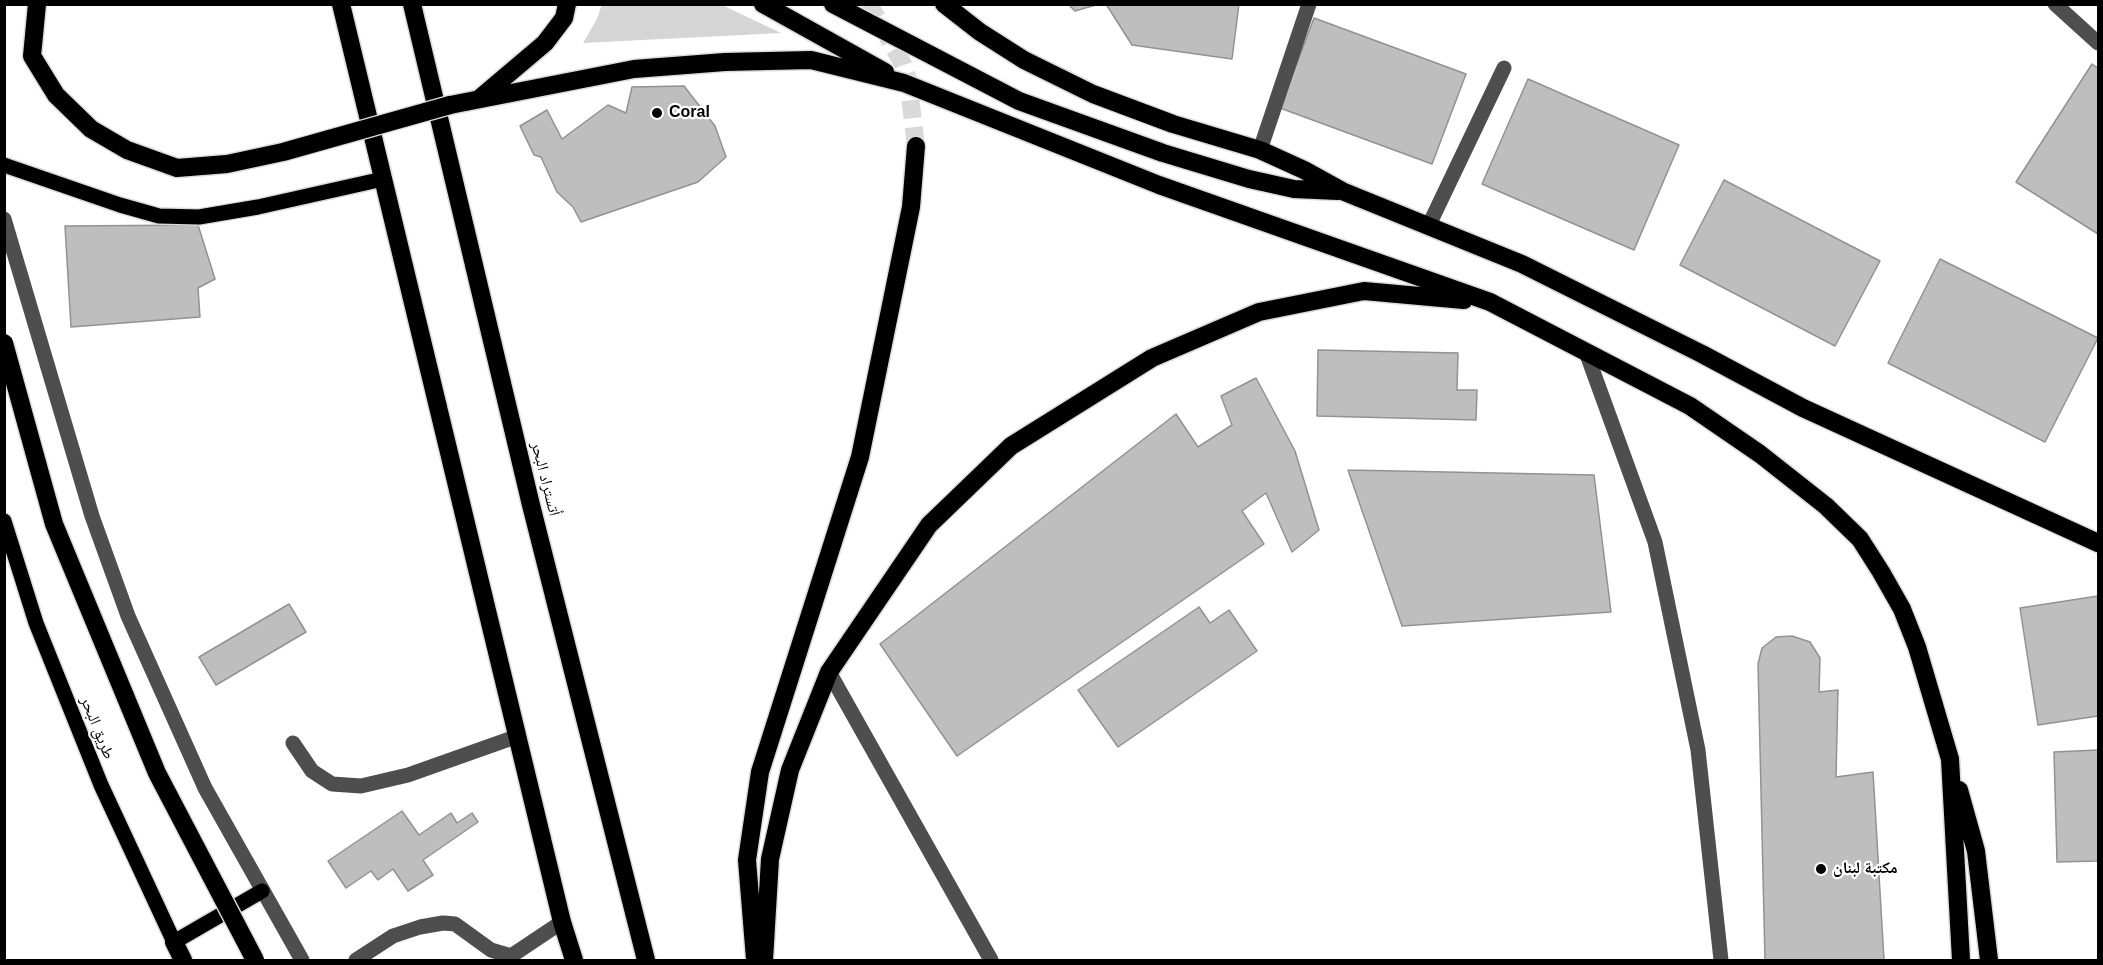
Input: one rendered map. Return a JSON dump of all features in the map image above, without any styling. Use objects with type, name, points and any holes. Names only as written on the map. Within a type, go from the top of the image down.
[{"type":"highway","points":[[37,4],[32,56],[56,95],[91,129],[127,150],[177,168],[226,164],[283,152],[450,105],[634,69],[725,62],[811,60],[904,83]]},
{"type":"highway","points":[[341,4],[562,922],[574,960]]},
{"type":"highway","name":"أتستراد البحر","points":[[412,4],[531,506],[646,960]]},
{"type":"highway","points":[[478,99],[545,43],[564,18],[567,4]]},
{"type":"highway","points":[[763,4],[904,83],[1159,185],[1490,302],[1690,406],[1760,454],[1826,506],[1860,540],[1902,609],[1917,647],[1976,851],[1989,960]]},
{"type":"highway","points":[[833,4],[1019,101],[1163,153],[1249,179],[1294,189],[1342,192]]},
{"type":"highway","points":[[944,4],[980,32],[1024,60],[1093,94],[1173,124],[1260,150],[1304,170],[1342,192],[1522,264],[1615,309],[1803,408],[2098,543]]},
{"type":"highway","points":[[755,960],[747,860],[760,772],[860,457],[911,207],[916,146]]},
{"type":"highway","points":[[764,960],[770,859],[790,770],[829,672],[929,525],[1011,447],[1152,358],[1259,312],[1364,291],[1490,302]]},
{"type":"highway","points":[[4,343],[54,524],[157,773],[255,960]]},
{"type":"highway","points":[[1950,759],[1961,960]]},
{"type":"highway","points":[[174,942],[183,960]]},
{"type":"main road","points":[[4,165],[159,216],[199,217],[258,207],[383,179]]},
{"type":"main road","name":"طريق البحر","points":[[4,521],[36,623],[92,763],[174,942]]},
{"type":"main road","points":[[174,942],[262,891]]},
{"type":"street","points":[[1260,150],[1309,4]]},
{"type":"street","points":[[2055,4],[2098,43]]},
{"type":"street","points":[[1429,225],[1504,68]]},
{"type":"street","points":[[4,219],[92,516],[128,616],[205,788],[302,960]]},
{"type":"street","points":[[1586,351],[1655,542],[1698,750],[1721,960]]},
{"type":"street","points":[[829,672],[991,960]]},
{"type":"street","points":[[293,743],[312,771],[332,784],[361,786],[408,775],[518,736]]},
{"type":"street","points":[[356,960],[393,936],[420,927],[444,923],[455,924],[491,950],[511,956],[562,922]]},
{"type":"shaded area","points":[[602,4],[722,5],[781,33],[583,43],[597,19]]},
{"type":"building","points":[[1068,4],[1099,4],[1075,11]]},
{"type":"building","points":[[1106,4],[1239,4],[1232,59],[1132,45]]},
{"type":"building","points":[[1314,18],[1466,74],[1432,164],[1280,108]]},
{"type":"building","points":[[2092,64],[2098,68],[2098,234],[2016,182]]},
{"type":"building","points":[[1528,79],[1679,145],[1634,250],[1482,184]]},
{"type":"building","points":[[684,86],[715,126],[726,157],[698,182],[581,222],[573,207],[557,192],[541,157],[534,155],[520,126],[547,110],[562,139],[608,105],[626,113],[632,87]]},
{"type":"building","points":[[1724,180],[1880,261],[1835,346],[1680,265]]},
{"type":"building","points":[[198,225],[215,279],[198,288],[200,317],[71,327],[65,226]]},
{"type":"building","points":[[1940,259],[2098,338],[2045,442],[1888,363]]},
{"type":"building","points":[[1318,350],[1458,353],[1457,390],[1477,390],[1476,420],[1317,416]]},
{"type":"building","points":[[1256,378],[1295,451],[1319,530],[1292,552],[1266,493],[1242,511],[1264,544],[957,756],[880,644],[1176,414],[1198,447],[1232,425],[1221,396]]},
{"type":"building","points":[[1348,470],[1594,475],[1611,612],[1402,626]]},
{"type":"building","points":[[2098,596],[2098,716],[2038,725],[2020,608]]},
{"type":"building","points":[[289,604],[306,632],[216,685],[199,657]]},
{"type":"building","points":[[1199,607],[1210,623],[1229,610],[1257,651],[1118,747],[1078,690]]},
{"type":"building","name":"مكتبة لبنان","points":[[1792,636],[1810,642],[1820,658],[1819,692],[1838,690],[1836,777],[1873,772],[1884,960],[1765,960],[1758,664],[1762,648],[1776,637]]},
{"type":"building","points":[[2098,750],[2098,861],[2057,862],[2054,752]]},
{"type":"building","points":[[402,811],[419,835],[451,813],[457,823],[472,813],[478,822],[423,860],[433,875],[408,891],[393,869],[378,880],[371,871],[346,888],[328,861]]},
{"type":"tunnel","points":[[866,4],[873,11],[903,64],[908,80],[916,146]]},
{"type":"place","name":"Coral","points":[[657,113]]},
{"type":"place","name":"مكتبة لبنان","points":[[1821,869]]}]
